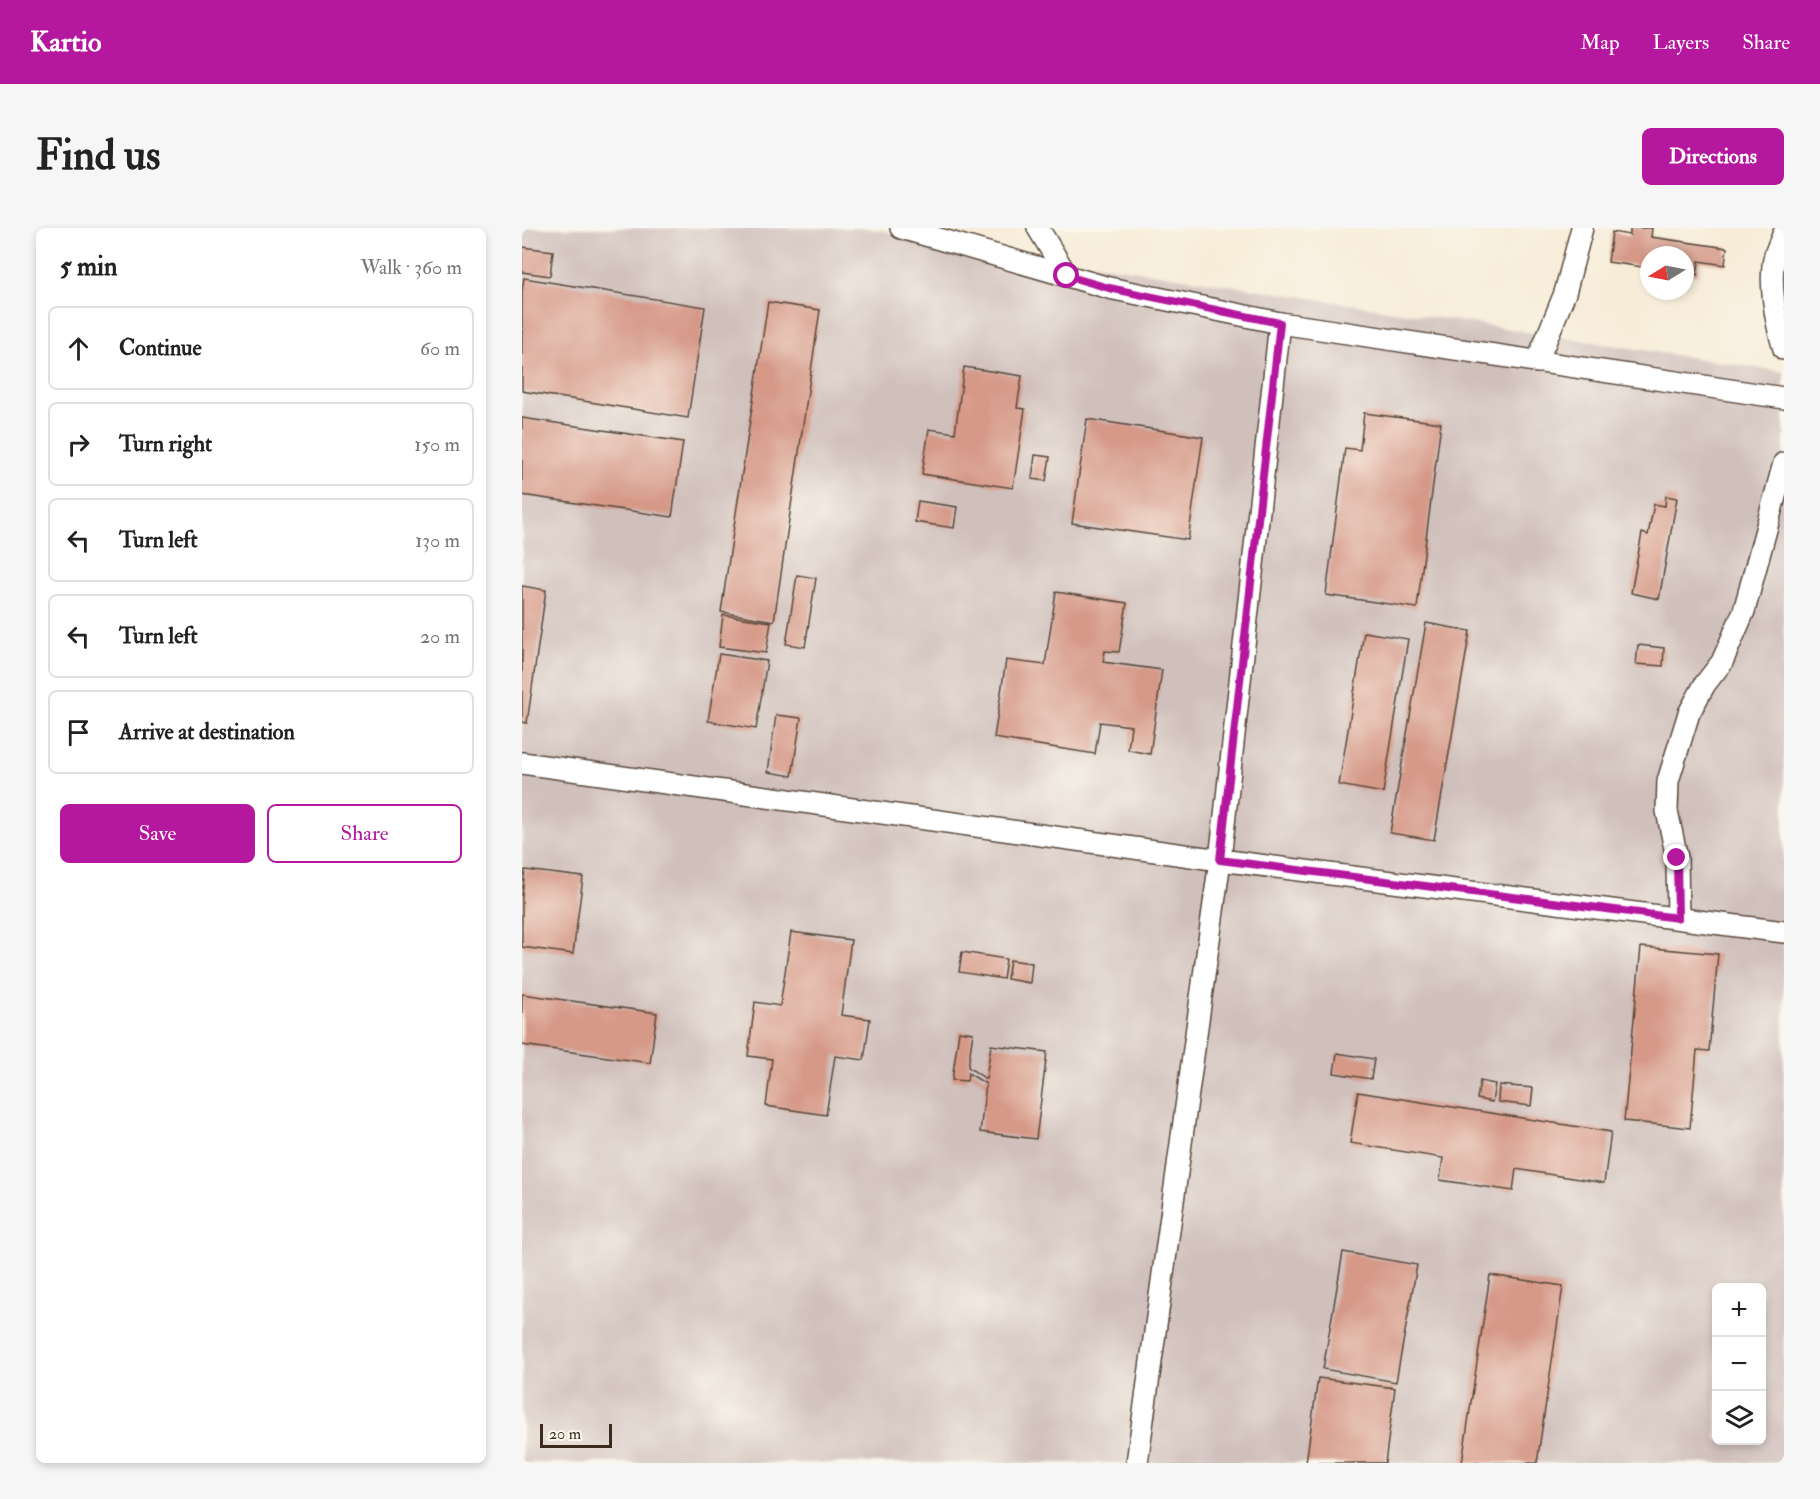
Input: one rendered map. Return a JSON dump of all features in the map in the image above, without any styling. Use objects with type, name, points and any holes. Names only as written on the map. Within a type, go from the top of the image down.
[{"type":"street","points":[[902,228],[1109,288],[1280,323],[1784,398]]},
{"type":"street","points":[[1038,228],[1067,276]]},
{"type":"street","points":[[1537,362],[1565,293],[1582,228]]},
{"type":"street","points":[[1784,233],[1775,256],[1773,290],[1780,338],[1784,349]]},
{"type":"street","points":[[1137,1463],[1220,860],[1280,323]]},
{"type":"street","points":[[1678,918],[1677,858],[1666,811],[1668,781],[1689,713],[1705,684],[1722,662],[1744,611],[1784,462]]},
{"type":"street","points":[[522,763],[1220,860],[1784,932]]},
{"type":"shaded area","points":[[522,228],[864,228],[1784,372],[1784,1463],[522,1463]]},
{"type":"building","points":[[1630,228],[1652,228],[1651,237],[1727,248],[1725,265],[1699,261],[1697,275],[1694,274],[1694,246],[1640,246],[1640,267],[1608,262],[1612,232],[1630,235]]},
{"type":"building","points":[[522,247],[553,251],[550,276],[522,272]]},
{"type":"building","points":[[524,278],[705,307],[688,418],[522,391]]},
{"type":"building","points":[[768,302],[820,310],[774,621],[721,612]]},
{"type":"building","points":[[964,367],[1022,376],[1017,408],[1025,409],[1013,488],[922,474],[929,429],[955,433]]},
{"type":"building","points":[[1364,413],[1441,423],[1417,608],[1326,595],[1345,448],[1360,450]]},
{"type":"building","points":[[522,418],[683,442],[672,517],[522,495]]},
{"type":"building","points":[[1087,419],[1203,437],[1188,540],[1072,523]]},
{"type":"building","points":[[1035,455],[1050,457],[1046,481],[1032,479]]},
{"type":"building","points":[[1666,496],[1677,498],[1659,599],[1631,593],[1642,533],[1648,535],[1654,504],[1665,506]]},
{"type":"building","points":[[918,501],[957,507],[954,528],[915,522]]},
{"type":"building","points":[[797,575],[816,578],[805,647],[786,644]]},
{"type":"building","points":[[522,586],[546,590],[527,723],[522,722]]},
{"type":"building","points":[[1056,592],[1127,603],[1119,652],[1105,651],[1103,662],[1162,670],[1150,754],[1128,750],[1131,726],[1100,722],[1095,754],[994,738],[1006,660],[1045,665]]},
{"type":"building","points":[[723,615],[771,622],[766,653],[719,647]]},
{"type":"building","points":[[1426,623],[1470,631],[1434,840],[1390,833]]},
{"type":"building","points":[[1364,632],[1408,639],[1383,793],[1339,785]]},
{"type":"building","points":[[1638,645],[1664,648],[1663,666],[1636,664]]},
{"type":"building","points":[[719,654],[767,661],[756,729],[708,721]]},
{"type":"building","points":[[776,715],[801,718],[792,776],[768,772]]},
{"type":"building","points":[[525,870],[583,877],[573,954],[522,947],[522,896]]},
{"type":"building","points":[[791,932],[851,940],[841,1015],[870,1019],[864,1060],[835,1056],[826,1115],[766,1106],[772,1059],[748,1056],[755,1002],[780,1006]]},
{"type":"building","points":[[1641,947],[1718,954],[1709,1051],[1697,1050],[1690,1128],[1624,1121]]},
{"type":"building","points":[[962,952],[1006,959],[1003,979],[959,972]]},
{"type":"building","points":[[1010,960],[1032,963],[1030,983],[1007,979]]},
{"type":"building","points":[[522,994],[657,1013],[650,1063],[522,1045]]},
{"type":"building","points":[[959,1031],[973,1033],[968,1067],[986,1079],[991,1045],[1047,1052],[1036,1139],[980,1132],[986,1084],[968,1073],[967,1081],[952,1080]]},
{"type":"building","points":[[1337,1053],[1374,1059],[1371,1079],[1334,1073]]},
{"type":"building","points":[[1480,1081],[1495,1084],[1492,1102],[1477,1099]]},
{"type":"building","points":[[1499,1085],[1533,1088],[1531,1106],[1498,1102]]},
{"type":"building","points":[[1358,1092],[1611,1132],[1604,1183],[1516,1169],[1513,1191],[1440,1180],[1443,1158],[1350,1143]]},
{"type":"building","points":[[1343,1252],[1417,1265],[1396,1382],[1323,1369]]},
{"type":"building","points":[[1490,1275],[1563,1286],[1537,1463],[1462,1463]]},
{"type":"building","points":[[1318,1378],[1395,1388],[1385,1463],[1306,1463]]},
{"type":"route","points":[[1067,276],[1109,288],[1280,323],[1220,860],[1678,918],[1677,858]]}]
